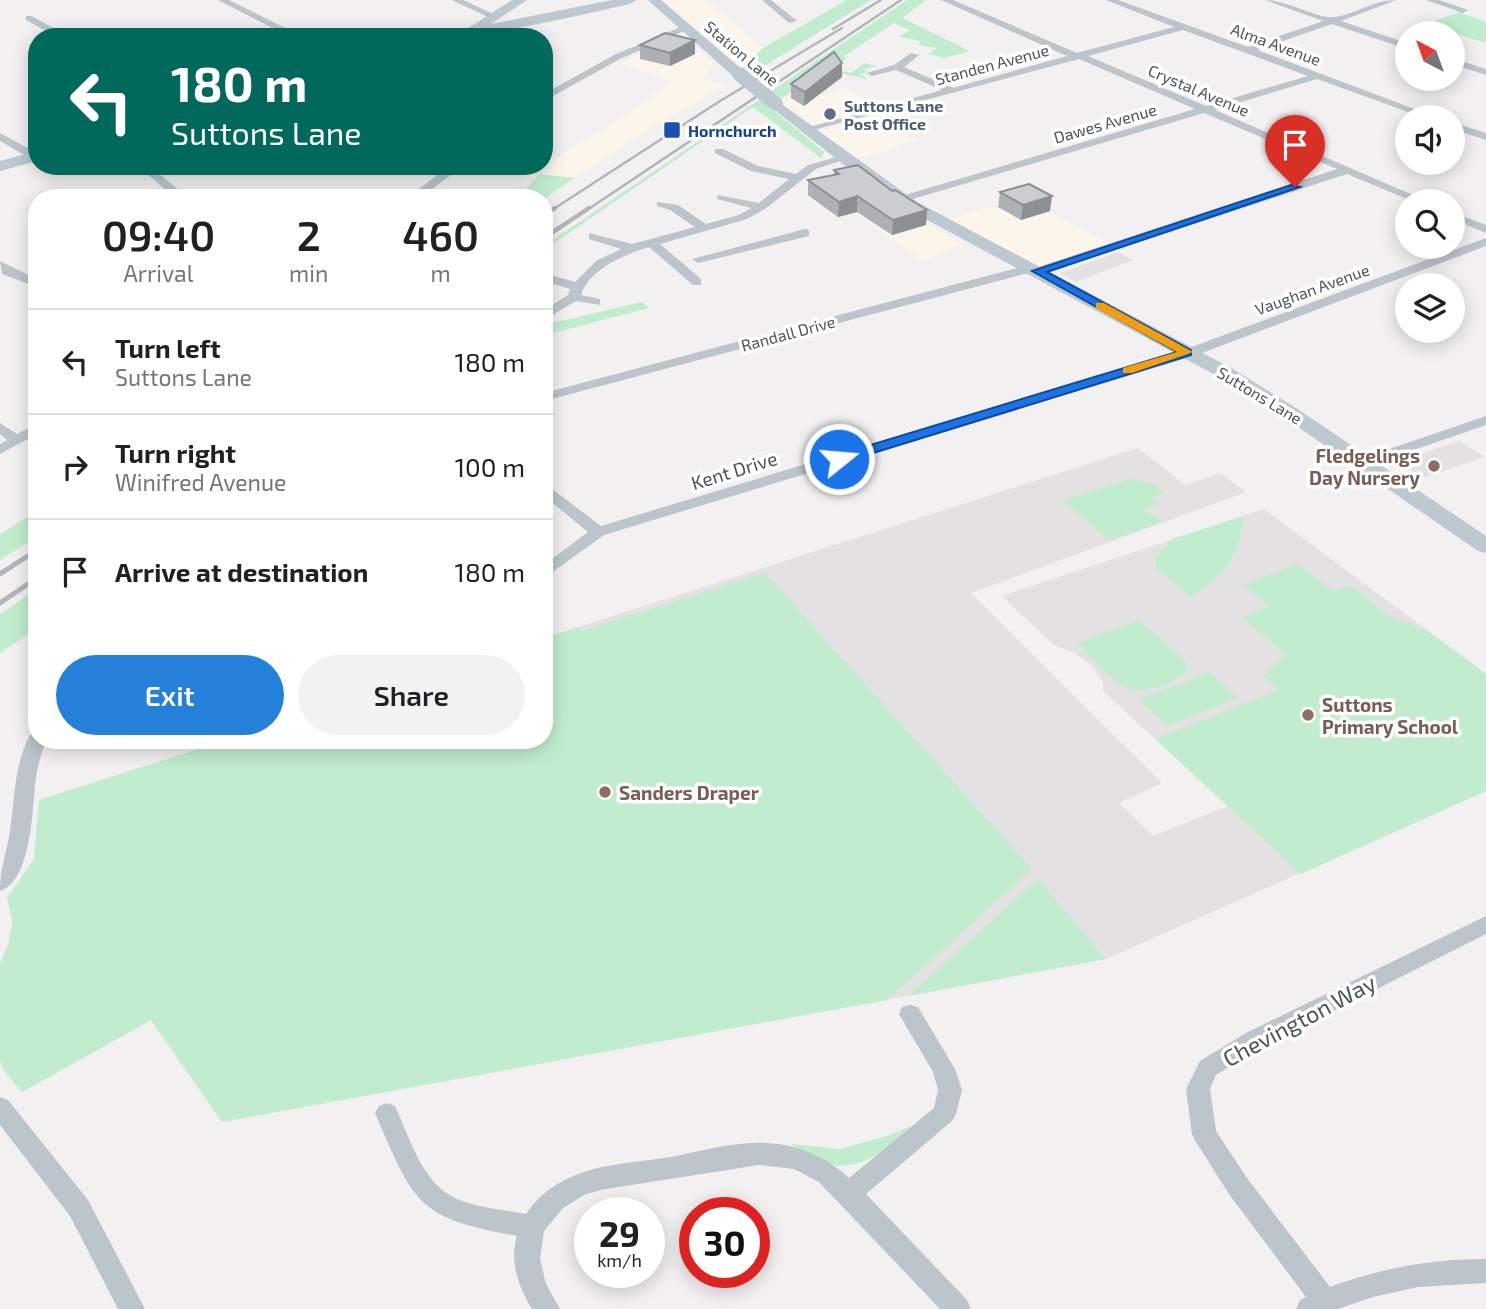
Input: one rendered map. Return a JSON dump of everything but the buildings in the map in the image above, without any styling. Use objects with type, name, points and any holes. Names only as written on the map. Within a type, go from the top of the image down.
[{"type":"street","points":[[222,0],[280,28]]},
{"type":"street","points":[[456,0],[495,17]]},
{"type":"street","points":[[475,28],[522,0]]},
{"type":"street","points":[[488,28],[630,0]]},
{"type":"street","name":"Station Lane","points":[[654,0],[776,104]]},
{"type":"street","points":[[766,0],[792,21]]},
{"type":"street","name":"Crystal Avenue","points":[[945,0],[1395,190]]},
{"type":"street","name":"Alma Avenue","points":[[1110,0],[1398,105]]},
{"type":"street","points":[[1269,0],[1395,42]]},
{"type":"street","points":[[1248,50],[1392,0]]},
{"type":"street","points":[[1430,0],[1464,10]]},
{"type":"street","points":[[29,18],[47,28]]},
{"type":"street","name":"Standen Avenue","points":[[810,130],[1183,27]]},
{"type":"street","points":[[553,93],[617,57],[686,28]]},
{"type":"street","points":[[872,73],[897,67],[918,56],[901,52]]},
{"type":"street","points":[[1465,65],[1486,72]]},
{"type":"street","points":[[897,67],[952,91]]},
{"type":"street","name":"Dawes Avenue","points":[[902,199],[1317,76]]},
{"type":"street","name":"Suttons Lane","points":[[776,104],[844,158],[902,199],[972,240],[1035,270],[1188,353],[1290,412],[1486,546]]},
{"type":"street","points":[[1465,130],[1486,137]]},
{"type":"street","points":[[0,135],[28,152]]},
{"type":"street","points":[[719,151],[755,169],[798,178]]},
{"type":"street","points":[[698,259],[741,233],[761,206],[814,166],[844,158]]},
{"type":"street","points":[[0,166],[28,159]]},
{"type":"street","name":"Randall Drive","points":[[553,395],[1035,270],[1347,170]]},
{"type":"street","points":[[154,175],[171,189]]},
{"type":"street","points":[[425,189],[444,175]]},
{"type":"street","points":[[721,197],[761,206]]},
{"type":"street","points":[[660,204],[674,207],[704,228]]},
{"type":"street","points":[[1465,220],[1486,229]]},
{"type":"street","points":[[553,309],[575,292],[600,264],[651,242],[704,228],[741,233],[763,244],[805,233]]},
{"type":"street","points":[[593,236],[632,248]]},
{"type":"street","points":[[651,242],[697,282]]},
{"type":"street","name":"Vaughan Avenue","points":[[1188,353],[1486,242]]},
{"type":"street","points":[[0,265],[6,271],[28,280]]},
{"type":"street","points":[[553,281],[595,302]]},
{"type":"street","name":"Kent Drive","points":[[553,566],[598,532],[1188,353]]},
{"type":"street","points":[[1365,462],[1486,420]]},
{"type":"street","points":[[0,427],[16,440]]},
{"type":"street","points":[[0,450],[28,433]]},
{"type":"street","points":[[553,495],[598,532]]},
{"type":"street","points":[[0,883],[8,876],[16,855],[26,768],[33,749]]},
{"type":"street","name":"Chevington Way","points":[[1317,1305],[1204,1134],[1198,1089],[1208,1068],[1254,1040],[1486,925]]},
{"type":"street","points":[[848,1194],[944,1114],[950,1090],[944,1069],[911,1014]]},
{"type":"street","points":[[0,1107],[79,1208],[132,1309]]},
{"type":"street","points":[[387,1113],[417,1178],[432,1197],[455,1210],[533,1227]]},
{"type":"street","points":[[547,1309],[539,1298],[527,1265],[528,1240],[542,1212],[557,1198],[584,1183],[751,1153],[785,1155],[811,1164],[848,1194],[958,1309]]},
{"type":"street","points":[[1317,1305],[1421,1273],[1486,1271]]},
{"type":"shaded area","points":[[661,0],[707,0],[763,48],[741,70]]},
{"type":"shaded area","points":[[680,35],[714,63],[703,80],[725,85],[638,136],[574,178],[548,175],[553,175],[555,159],[642,104],[671,81],[619,63]]},
{"type":"shaded area","points":[[845,88],[879,108],[815,124],[803,122],[800,119],[802,116],[779,103],[816,91],[822,95]]},
{"type":"shaded area","points":[[883,113],[916,141],[855,159],[818,132]]},
{"type":"shaded area","points":[[878,195],[963,244],[923,261],[844,204]]},
{"type":"shaded area","points":[[1027,199],[1111,245],[1038,267],[947,220],[990,206],[995,208]]},
{"type":"shaded area","points":[[1118,252],[1133,260],[1076,282],[1060,273]]},
{"type":"shaded area","name":"Fledgelings Day Nursery","points":[[1459,441],[1485,457],[1414,481],[1406,476],[1415,456]]},
{"type":"shaded area","name":"Sanders Draper","points":[[1138,448],[1185,485],[1220,473],[1246,492],[971,593],[1162,783],[1119,803],[1153,836],[1228,806],[1103,691],[1103,682],[1093,667],[1075,653],[1054,645],[1002,596],[1264,509],[1486,674],[1486,791],[1106,959],[222,1122],[151,1020],[22,1092],[5,1072],[0,1061],[0,964],[13,922],[7,898],[34,859],[39,800],[199,749],[553,749],[553,635]]},
{"type":"green space","points":[[847,0],[871,0],[748,76],[741,70],[763,48]]},
{"type":"green space","points":[[907,0],[926,0],[902,18],[970,51],[944,58],[929,54],[936,48],[918,45],[921,41],[899,37],[910,30],[894,23],[844,56],[848,58],[833,68],[851,73],[864,63],[877,66],[864,69],[868,72],[860,74],[868,79],[823,70],[779,100],[768,93]]},
{"type":"green space","points":[[1459,12],[1486,22],[1486,43],[1465,36],[1465,21],[1434,21]]},
{"type":"green space","points":[[760,99],[824,152],[821,158],[753,107],[553,244],[553,240]]},
{"type":"green space","points":[[539,175],[574,178],[553,193],[553,189],[526,189]]},
{"type":"green space","points":[[642,302],[649,308],[553,333],[553,323]]},
{"type":"green space","points":[[1131,479],[1152,483],[1164,492],[1152,497],[1159,503],[1144,509],[1161,522],[1109,541],[1063,500]]},
{"type":"green space","points":[[1243,516],[1234,554],[1221,574],[1201,590],[1189,596],[1156,568],[1155,558],[1172,539]]},
{"type":"green space","points":[[28,517],[28,542],[0,560],[0,534]]},
{"type":"green space","points":[[1297,564],[1333,591],[1350,585],[1389,616],[1428,631],[1486,674],[1486,791],[1301,874],[1155,739],[1279,690],[1263,676],[1286,654],[1242,618],[1269,606],[1243,585]]},
{"type":"green space","name":"Sanders Draper","points":[[765,573],[1032,869],[887,1000],[222,1122],[151,1020],[22,1092],[5,1072],[0,1061],[0,964],[13,922],[7,898],[34,859],[39,800],[199,749],[553,749],[553,635],[579,627],[582,631]]},
{"type":"green space","points":[[28,595],[28,634],[0,653],[0,614]]},
{"type":"green space","points":[[1140,620],[1186,662],[1188,670],[1165,685],[1138,691],[1115,681],[1077,643]]},
{"type":"green space","points":[[1210,672],[1238,698],[1166,726],[1139,699]]},
{"type":"green space","points":[[1038,879],[1106,959],[908,996]]},
{"type":"green space","points":[[911,1126],[870,1158],[846,1165],[833,1165],[811,1158],[792,1144],[840,1149],[887,1136]]},
{"type":"railway","points":[[833,29],[881,0]]},
{"type":"railway","points":[[587,210],[901,0]]},
{"type":"railway","points":[[553,209],[720,101],[842,28]]},
{"type":"railway","points":[[553,232],[589,208]]},
{"type":"railway","points":[[0,574],[28,556]]},
{"type":"railway","points":[[0,603],[28,584]]},
{"type":"slow traffic","points":[[1100,305],[1187,352],[1128,371]]},
{"type":"place","name":"Suttons Lane Post Office","points":[[830,114]]},
{"type":"place","name":"Hornchurch","points":[[672,130]]},
{"type":"place","name":"Fledgelings Day Nursery","points":[[1434,466]]},
{"type":"place","name":"Suttons Primary School","points":[[1308,715]]},
{"type":"place","name":"Sanders Draper","points":[[605,792]]},
{"type":"route","points":[[839,459],[1187,352],[1038,271],[1295,187]]}]
